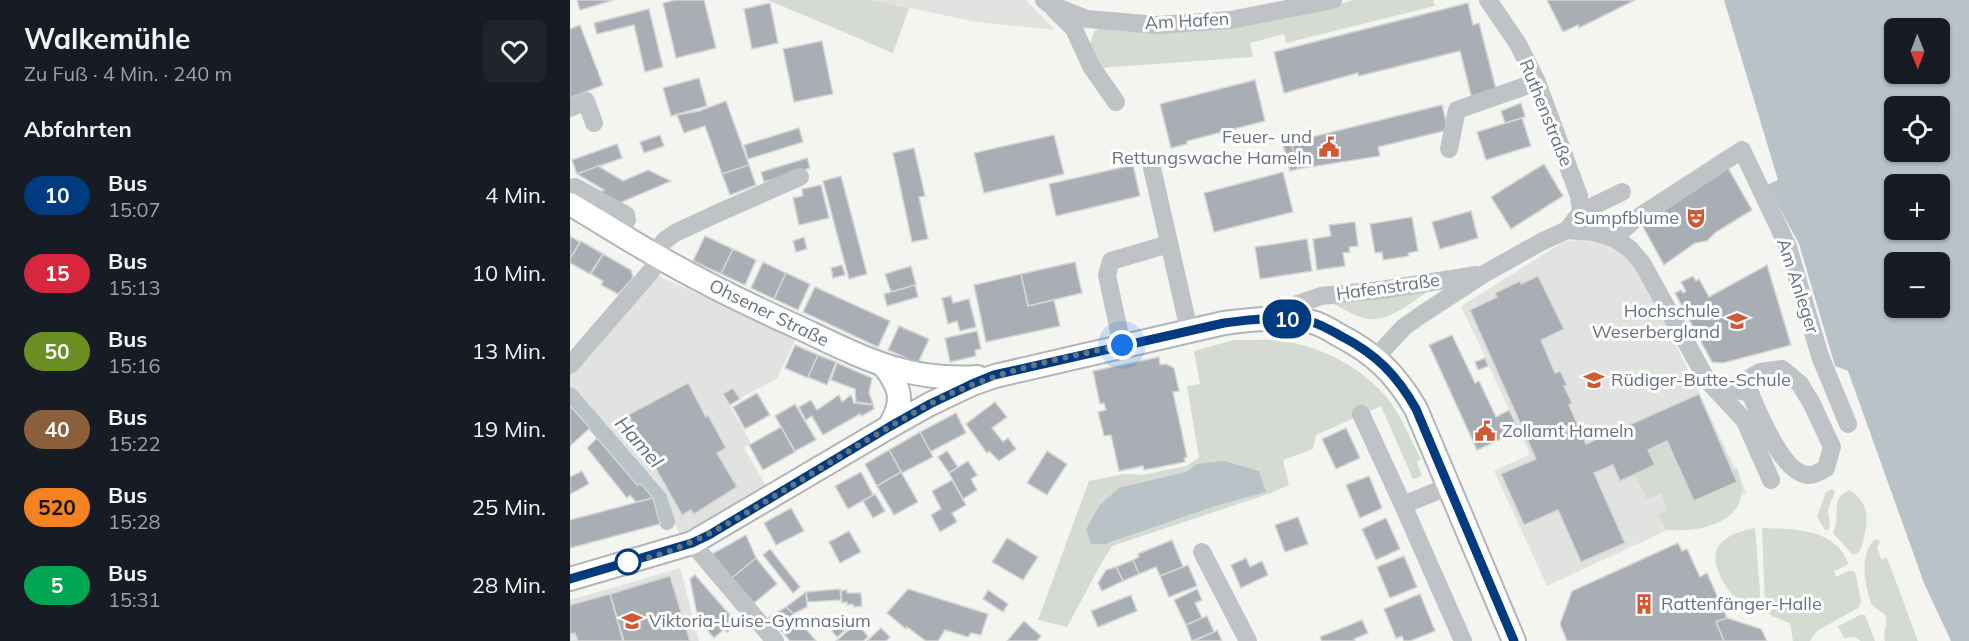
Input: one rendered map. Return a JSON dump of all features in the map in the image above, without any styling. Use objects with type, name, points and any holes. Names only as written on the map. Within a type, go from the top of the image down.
[{"type":"main road","name":"Ohsener Straße","points":[[571,194],[623,226],[656,256],[737,299],[884,366],[938,378],[994,375]]},
{"type":"main road","name":"Hafenstraße","points":[[570,579],[692,543],[709,535],[889,427],[951,394],[994,375],[1189,330],[1259,318],[1314,323],[1344,337],[1376,357],[1400,384],[1416,409],[1514,641]]},
{"type":"main road","points":[[884,366],[896,383],[899,392],[899,404],[889,427]]},
{"type":"street","name":"Am Hafen","points":[[1046,2],[1087,19],[1157,25],[1230,20],[1334,0]]},
{"type":"street","name":"Ruthenstraße","points":[[1488,0],[1518,44],[1537,82],[1579,196],[1581,212]]},
{"type":"street","points":[[1046,2],[1074,29],[1091,66],[1116,102]]},
{"type":"street","points":[[1449,149],[1457,110],[1537,82]]},
{"type":"street","points":[[570,108],[586,101],[594,123]]},
{"type":"street","name":"Am Anleger","points":[[1614,238],[1634,220],[1742,150],[1788,247],[1820,356],[1848,424]]},
{"type":"street","points":[[1152,168],[1189,330]]},
{"type":"street","points":[[570,365],[652,270],[663,242],[675,233],[800,177]]},
{"type":"street","points":[[1567,230],[1581,212],[1623,192]]},
{"type":"street","points":[[1567,230],[1593,232],[1614,238],[1630,249],[1642,263],[1707,380],[1726,392],[1745,421],[1771,480]]},
{"type":"street","name":"Hafenstraße","points":[[1376,357],[1404,327],[1484,274],[1567,230]]},
{"type":"street","points":[[1122,345],[1107,275],[1111,261],[1170,244]]},
{"type":"street","name":"Hafenstraße","points":[[1259,318],[1322,296],[1381,290],[1484,274]]},
{"type":"street","points":[[1782,369],[1800,384],[1832,447],[1826,468],[1816,474],[1807,475],[1790,465],[1775,445],[1750,393],[1726,392],[1760,372],[1782,369]]},
{"type":"street","points":[[1361,414],[1463,641]]},
{"type":"street","points":[[1403,505],[1449,486]]},
{"type":"street","points":[[692,543],[775,641]]},
{"type":"street","points":[[1202,552],[1248,641]]},
{"type":"shaded area","points":[[768,0],[872,0],[909,8],[893,53]]},
{"type":"shaded area","points":[[872,0],[1026,0],[1055,30],[976,22]]},
{"type":"shaded area","points":[[1354,0],[1433,0],[1435,6],[1286,43],[1284,34],[1250,43],[1253,57],[1100,68],[1090,44],[1094,31],[1099,29],[1146,32],[1214,28],[1295,17]]},
{"type":"shaded area","points":[[1724,0],[1969,0],[1969,641],[1951,641],[1924,583],[1848,371],[1835,366],[1799,244],[1767,185],[1778,180]]},
{"type":"shaded area","name":"Rüdiger-Butte-Schule","points":[[1565,241],[1605,243],[1623,251],[1635,260],[1747,493],[1547,586],[1494,471],[1530,454],[1461,306]]},
{"type":"shaded area","points":[[654,274],[796,338],[777,379],[740,398],[734,387],[723,394],[751,443],[744,448],[767,487],[680,535],[662,497],[570,390],[570,369]]},
{"type":"shaded area","points":[[1433,288],[1399,311],[1376,319],[1357,316],[1328,301]]},
{"type":"shaded area","points":[[1234,340],[1269,340],[1310,347],[1340,360],[1366,377],[1388,399],[1401,420],[1421,459],[1417,462],[1422,476],[1413,479],[1381,406],[1316,435],[1313,449],[1283,460],[1289,485],[1112,546],[1067,627],[1038,620],[1089,481],[1125,474],[1142,475],[1186,466],[1199,458],[1187,386],[1200,384],[1194,351]]},
{"type":"shaded area","points":[[1667,441],[1694,501],[1737,482],[1732,470],[1737,468],[1742,485],[1740,500],[1734,511],[1712,525],[1697,529],[1666,530],[1659,515],[1667,510],[1661,493],[1647,499],[1634,474],[1655,465],[1648,450]]},
{"type":"shaded area","points":[[1224,461],[1259,471],[1266,492],[1215,506],[1105,544],[1091,544],[1086,529],[1100,505],[1119,488],[1186,472],[1197,464]]},
{"type":"shaded area","points":[[1832,489],[1835,491],[1828,510],[1830,526],[1828,530],[1825,530],[1817,517],[1826,492]]},
{"type":"shaded area","points":[[1850,490],[1864,505],[1867,517],[1860,551],[1856,554],[1852,554],[1833,533],[1838,502],[1844,493]]},
{"type":"shaded area","points":[[1755,528],[1761,604],[1757,606],[1744,602],[1732,594],[1721,578],[1715,558],[1718,547],[1730,536]]},
{"type":"shaded area","points":[[1762,528],[1799,530],[1823,537],[1833,543],[1842,551],[1848,563],[1834,571],[1836,577],[1848,571],[1854,571],[1856,575],[1861,602],[1858,608],[1817,631],[1810,641],[1793,641],[1790,623],[1770,615],[1765,609]]},
{"type":"shaded area","points":[[1878,539],[1880,542],[1877,547],[1881,559],[1888,560],[1918,641],[1885,641],[1886,617],[1872,605],[1865,571],[1869,546]]},
{"type":"shaded area","name":"Viktoria-Luise-Gymnasium","points":[[680,568],[699,641],[570,641],[570,600]]},
{"type":"shaded area","points":[[1860,615],[1865,615],[1875,641],[1861,641],[1854,637],[1844,638],[1838,626]]},
{"type":"building","points":[[577,0],[614,0],[580,10]]},
{"type":"building","points":[[675,0],[704,0],[716,48],[676,58],[663,3]]},
{"type":"building","points":[[1547,0],[1635,0],[1579,28],[1578,25],[1563,32]]},
{"type":"building","points":[[770,3],[778,43],[752,49],[744,9]]},
{"type":"building","points":[[1468,3],[1473,25],[1479,23],[1497,93],[1472,99],[1460,51],[1359,76],[1358,73],[1284,93],[1274,52]]},
{"type":"building","points":[[649,9],[663,67],[645,72],[634,25],[597,34],[594,23]]},
{"type":"building","points":[[580,25],[603,85],[570,98],[570,29]]},
{"type":"building","points":[[822,41],[833,94],[794,102],[783,49]]},
{"type":"building","points":[[699,78],[707,106],[671,116],[663,88]]},
{"type":"building","points":[[1255,80],[1265,121],[1187,141],[1187,144],[1171,148],[1160,104]]},
{"type":"building","points":[[726,101],[749,165],[722,174],[705,126],[684,133],[677,115],[699,111]]},
{"type":"building","points":[[1521,103],[1525,117],[1505,123],[1501,111]]},
{"type":"building","points":[[1442,105],[1448,130],[1378,147],[1380,156],[1298,169],[1291,142]]},
{"type":"building","points":[[1522,118],[1531,146],[1486,160],[1477,132]]},
{"type":"building","points":[[799,128],[803,142],[748,159],[744,145]]},
{"type":"building","points":[[660,135],[664,146],[644,153],[640,142]]},
{"type":"building","points":[[1054,135],[1064,174],[984,193],[974,153]]},
{"type":"building","points":[[1291,142],[1298,169],[1290,171],[1283,145]]},
{"type":"building","points":[[617,144],[622,158],[577,174],[572,160]]},
{"type":"building","points":[[914,148],[925,196],[919,197],[928,239],[912,242],[893,153]]},
{"type":"building","points":[[807,158],[810,168],[764,182],[761,172]]},
{"type":"building","points":[[1544,164],[1563,196],[1511,229],[1491,197]]},
{"type":"building","points":[[749,165],[756,185],[730,195],[722,174]]},
{"type":"building","points":[[1133,165],[1140,196],[1056,216],[1049,184]]},
{"type":"building","points":[[598,166],[623,181],[648,170],[671,181],[615,205],[597,194],[604,190],[577,174]]},
{"type":"building","name":"Sumpfblume","points":[[1728,168],[1752,210],[1716,232],[1707,241],[1695,243],[1664,265],[1642,225]]},
{"type":"building","points":[[1283,172],[1293,212],[1214,232],[1204,193]]},
{"type":"building","points":[[841,176],[867,274],[849,279],[823,181]]},
{"type":"building","points":[[821,185],[829,218],[799,225],[793,198],[803,196],[802,189]]},
{"type":"building","points":[[1471,211],[1478,238],[1440,249],[1432,222]]},
{"type":"building","points":[[1412,217],[1418,251],[1408,253],[1409,256],[1383,260],[1382,252],[1375,253],[1370,224]]},
{"type":"building","points":[[1355,222],[1358,246],[1349,247],[1350,252],[1343,253],[1345,266],[1317,270],[1313,239],[1331,236],[1329,225]]},
{"type":"building","points":[[570,236],[580,242],[570,259]]},
{"type":"building","points":[[705,236],[733,249],[721,274],[693,261]]},
{"type":"building","points":[[804,237],[807,249],[796,252],[793,241]]},
{"type":"building","points":[[1307,239],[1312,271],[1260,279],[1255,247]]},
{"type":"building","points":[[581,241],[603,254],[590,274],[570,263]]},
{"type":"building","points":[[733,249],[756,260],[745,285],[721,274]]},
{"type":"building","points":[[603,254],[631,270],[633,278],[618,294],[601,285],[603,281],[591,274]]},
{"type":"building","points":[[763,262],[786,273],[774,299],[751,288]]},
{"type":"building","points":[[1075,262],[1082,293],[1028,306],[1021,274]]},
{"type":"building","points":[[842,265],[845,275],[833,278],[831,268]]},
{"type":"building","name":"Hochschule Weserbergland","points":[[1767,265],[1791,345],[1723,363],[1712,362],[1675,293],[1681,290],[1683,293],[1686,291],[1681,282],[1693,276],[1696,281],[1699,279],[1709,297]]},
{"type":"building","points":[[911,266],[916,285],[891,292],[885,274]]},
{"type":"building","points":[[786,273],[810,284],[798,310],[774,299]]},
{"type":"building","points":[[1021,274],[1028,306],[1054,300],[1060,326],[986,342],[974,285]]},
{"type":"building","points":[[1538,276],[1564,329],[1541,340],[1555,373],[1560,371],[1567,385],[1564,386],[1572,403],[1569,405],[1586,444],[1699,394],[1737,482],[1694,501],[1667,441],[1648,450],[1655,465],[1620,481],[1613,465],[1594,473],[1625,543],[1581,562],[1558,510],[1524,525],[1501,474],[1536,459],[1470,310],[1497,297],[1495,293],[1520,281],[1521,284]]},
{"type":"building","points":[[915,285],[918,297],[887,306],[884,294]]},
{"type":"building","points":[[815,287],[890,321],[878,347],[803,312]]},
{"type":"building","points":[[951,296],[953,303],[969,299],[976,327],[960,331],[957,321],[948,324],[942,298]]},
{"type":"building","points":[[899,326],[929,339],[918,363],[888,350]]},
{"type":"building","points":[[977,331],[981,349],[975,350],[976,356],[950,362],[945,338]]},
{"type":"building","points":[[1452,335],[1475,383],[1479,381],[1496,417],[1509,410],[1519,431],[1477,450],[1429,345]]},
{"type":"building","points":[[795,345],[818,355],[808,378],[785,368]]},
{"type":"building","points":[[818,355],[836,362],[827,385],[808,377]]},
{"type":"building","points":[[1159,357],[1160,365],[1166,364],[1174,368],[1179,391],[1173,392],[1187,457],[1184,458],[1185,462],[1144,470],[1143,466],[1119,471],[1111,435],[1104,436],[1098,412],[1106,410],[1104,403],[1100,404],[1093,371]]},
{"type":"building","points":[[1485,358],[1488,366],[1478,370],[1475,362]]},
{"type":"building","points":[[837,363],[872,378],[869,393],[873,404],[856,402],[855,389],[831,380]]},
{"type":"building","points":[[688,383],[726,448],[717,453],[737,487],[694,514],[691,510],[682,515],[655,467],[650,470],[641,454],[647,451],[628,415]]},
{"type":"building","points":[[733,388],[740,399],[730,405],[723,394]]},
{"type":"building","points":[[757,393],[770,415],[745,429],[733,407]]},
{"type":"building","points":[[839,395],[842,402],[851,395],[854,403],[873,405],[874,409],[862,416],[860,414],[823,435],[812,416],[806,420],[799,407],[811,400],[817,410]]},
{"type":"building","points":[[995,402],[1007,417],[992,428],[1003,442],[1008,438],[1016,449],[999,461],[989,451],[987,453],[966,424]]},
{"type":"building","points":[[795,404],[816,440],[795,451],[775,416]]},
{"type":"building","points":[[570,406],[590,428],[570,446]]},
{"type":"building","points":[[956,413],[966,433],[930,452],[920,432]]},
{"type":"building","points":[[781,427],[795,452],[763,470],[749,445]]},
{"type":"building","points":[[1346,428],[1360,458],[1336,469],[1322,439]]},
{"type":"building","points":[[920,432],[933,457],[902,473],[889,450]]},
{"type":"building","points":[[597,438],[637,485],[641,484],[653,498],[636,502],[630,495],[627,498],[587,448]]},
{"type":"building","points":[[889,450],[901,472],[877,486],[865,464]]},
{"type":"building","points":[[947,451],[958,467],[949,473],[938,457]]},
{"type":"building","points":[[1047,451],[1067,464],[1047,495],[1027,483]]},
{"type":"building","points":[[968,461],[977,475],[971,479],[977,490],[963,499],[949,473]]},
{"type":"building","points":[[582,471],[589,484],[570,494],[570,477]]},
{"type":"building","points":[[861,472],[873,495],[848,509],[835,486]]},
{"type":"building","points":[[901,472],[918,502],[894,515],[877,486]]},
{"type":"building","points":[[1369,476],[1382,508],[1360,518],[1346,485]]},
{"type":"building","points":[[952,480],[966,505],[952,513],[957,522],[940,532],[931,515],[941,509],[932,491]]},
{"type":"building","points":[[875,494],[885,511],[873,518],[863,501]]},
{"type":"building","points":[[653,498],[660,524],[570,548],[570,520]]},
{"type":"building","points":[[791,508],[804,531],[776,545],[764,523]]},
{"type":"building","points":[[1298,517],[1308,544],[1285,552],[1275,525]]},
{"type":"building","points":[[1386,518],[1400,549],[1376,560],[1362,529]]},
{"type":"building","points":[[849,531],[861,552],[840,563],[829,542]]},
{"type":"building","points":[[746,535],[756,558],[732,578],[712,554]]},
{"type":"building","points":[[1007,538],[1038,557],[1023,580],[992,562]]},
{"type":"building","points":[[1172,540],[1183,567],[1160,576],[1156,567],[1139,574],[1133,560],[1139,557],[1138,554]]},
{"type":"building","name":"Rattenfänger-Halle","points":[[1678,543],[1682,551],[1687,549],[1700,577],[1707,573],[1727,618],[1716,622],[1724,641],[1567,641],[1560,624],[1572,591]]},
{"type":"building","points":[[770,549],[800,587],[793,593],[763,555]]},
{"type":"building","points":[[1404,556],[1417,587],[1390,598],[1377,567]]},
{"type":"building","points":[[756,558],[777,584],[754,603],[732,578]]},
{"type":"building","points":[[1246,558],[1250,567],[1262,561],[1268,575],[1241,588],[1231,565]]},
{"type":"building","points":[[1133,560],[1139,574],[1123,581],[1116,567]]},
{"type":"building","points":[[1188,565],[1197,586],[1169,597],[1160,576]]},
{"type":"building","points":[[1116,567],[1123,581],[1102,591],[1098,583],[1106,570]]},
{"type":"building","points":[[695,575],[737,623],[727,632],[724,629],[714,638],[698,619],[690,579]]},
{"type":"building","points":[[670,576],[690,641],[624,641],[610,594]]},
{"type":"building","points":[[840,589],[841,600],[808,602],[806,592]]},
{"type":"building","points":[[908,589],[988,614],[981,635],[971,633],[968,637],[945,630],[938,641],[926,641],[907,627],[906,629],[887,613]]},
{"type":"building","points":[[1197,589],[1202,600],[1195,603],[1202,618],[1186,625],[1174,600]]},
{"type":"building","points":[[847,590],[847,593],[861,593],[862,606],[854,607],[853,604],[847,605],[847,602],[842,603],[841,591]]},
{"type":"building","points":[[988,590],[1008,604],[1003,612],[983,599]]},
{"type":"building","points":[[806,592],[807,607],[793,614],[786,607]]},
{"type":"building","points":[[610,594],[623,641],[578,641],[575,633],[570,634],[570,605]]},
{"type":"building","points":[[1420,594],[1435,631],[1410,641],[1404,641],[1402,636],[1396,638],[1384,609]]},
{"type":"building","points":[[1131,595],[1137,611],[1098,627],[1091,611]]},
{"type":"building","points":[[786,607],[816,641],[790,641],[769,617]]},
{"type":"building","points":[[1207,616],[1214,632],[1192,641],[1186,625]]},
{"type":"building","points":[[1727,618],[1761,629],[1767,641],[1724,641],[1716,622]]},
{"type":"building","points":[[845,620],[850,626],[837,637],[832,631]]},
{"type":"building","points":[[1362,620],[1368,633],[1354,639],[1355,641],[1322,641],[1320,637]]},
{"type":"building","points":[[1024,621],[1041,636],[1037,641],[1007,641]]},
{"type":"building","points":[[857,623],[868,637],[863,641],[836,641]]},
{"type":"building","points":[[881,628],[890,637],[886,641],[867,641]]},
{"type":"building","points":[[1217,630],[1222,641],[1194,641],[1214,632]]},
{"type":"waterway","name":"Hamel","points":[[570,395],[659,498],[667,522]]},
{"type":"bus line","name":"10","points":[[570,579],[675,549],[709,535],[889,427],[930,404],[994,375],[1224,323],[1259,318],[1287,319],[1314,323],[1358,345],[1376,357],[1400,384],[1416,409],[1514,641]]},
{"type":"place","name":"Feuer- und Rettungswache Hameln","points":[[1329,147]]},
{"type":"place","name":"Sumpfblume","points":[[1696,218]]},
{"type":"place","name":"Hochschule Weserbergland","points":[[1737,321]]},
{"type":"place","name":"Rüdiger-Butte-Schule","points":[[1594,380]]},
{"type":"place","name":"Zollamt Hameln","points":[[1485,431]]},
{"type":"place","name":"Rattenfänger-Halle","points":[[1644,604]]},
{"type":"place","name":"Viktoria-Luise-Gymnasium","points":[[632,621]]},
{"type":"route","points":[[628,562],[675,549],[709,535],[889,427],[972,384],[994,375],[1122,345]]}]
